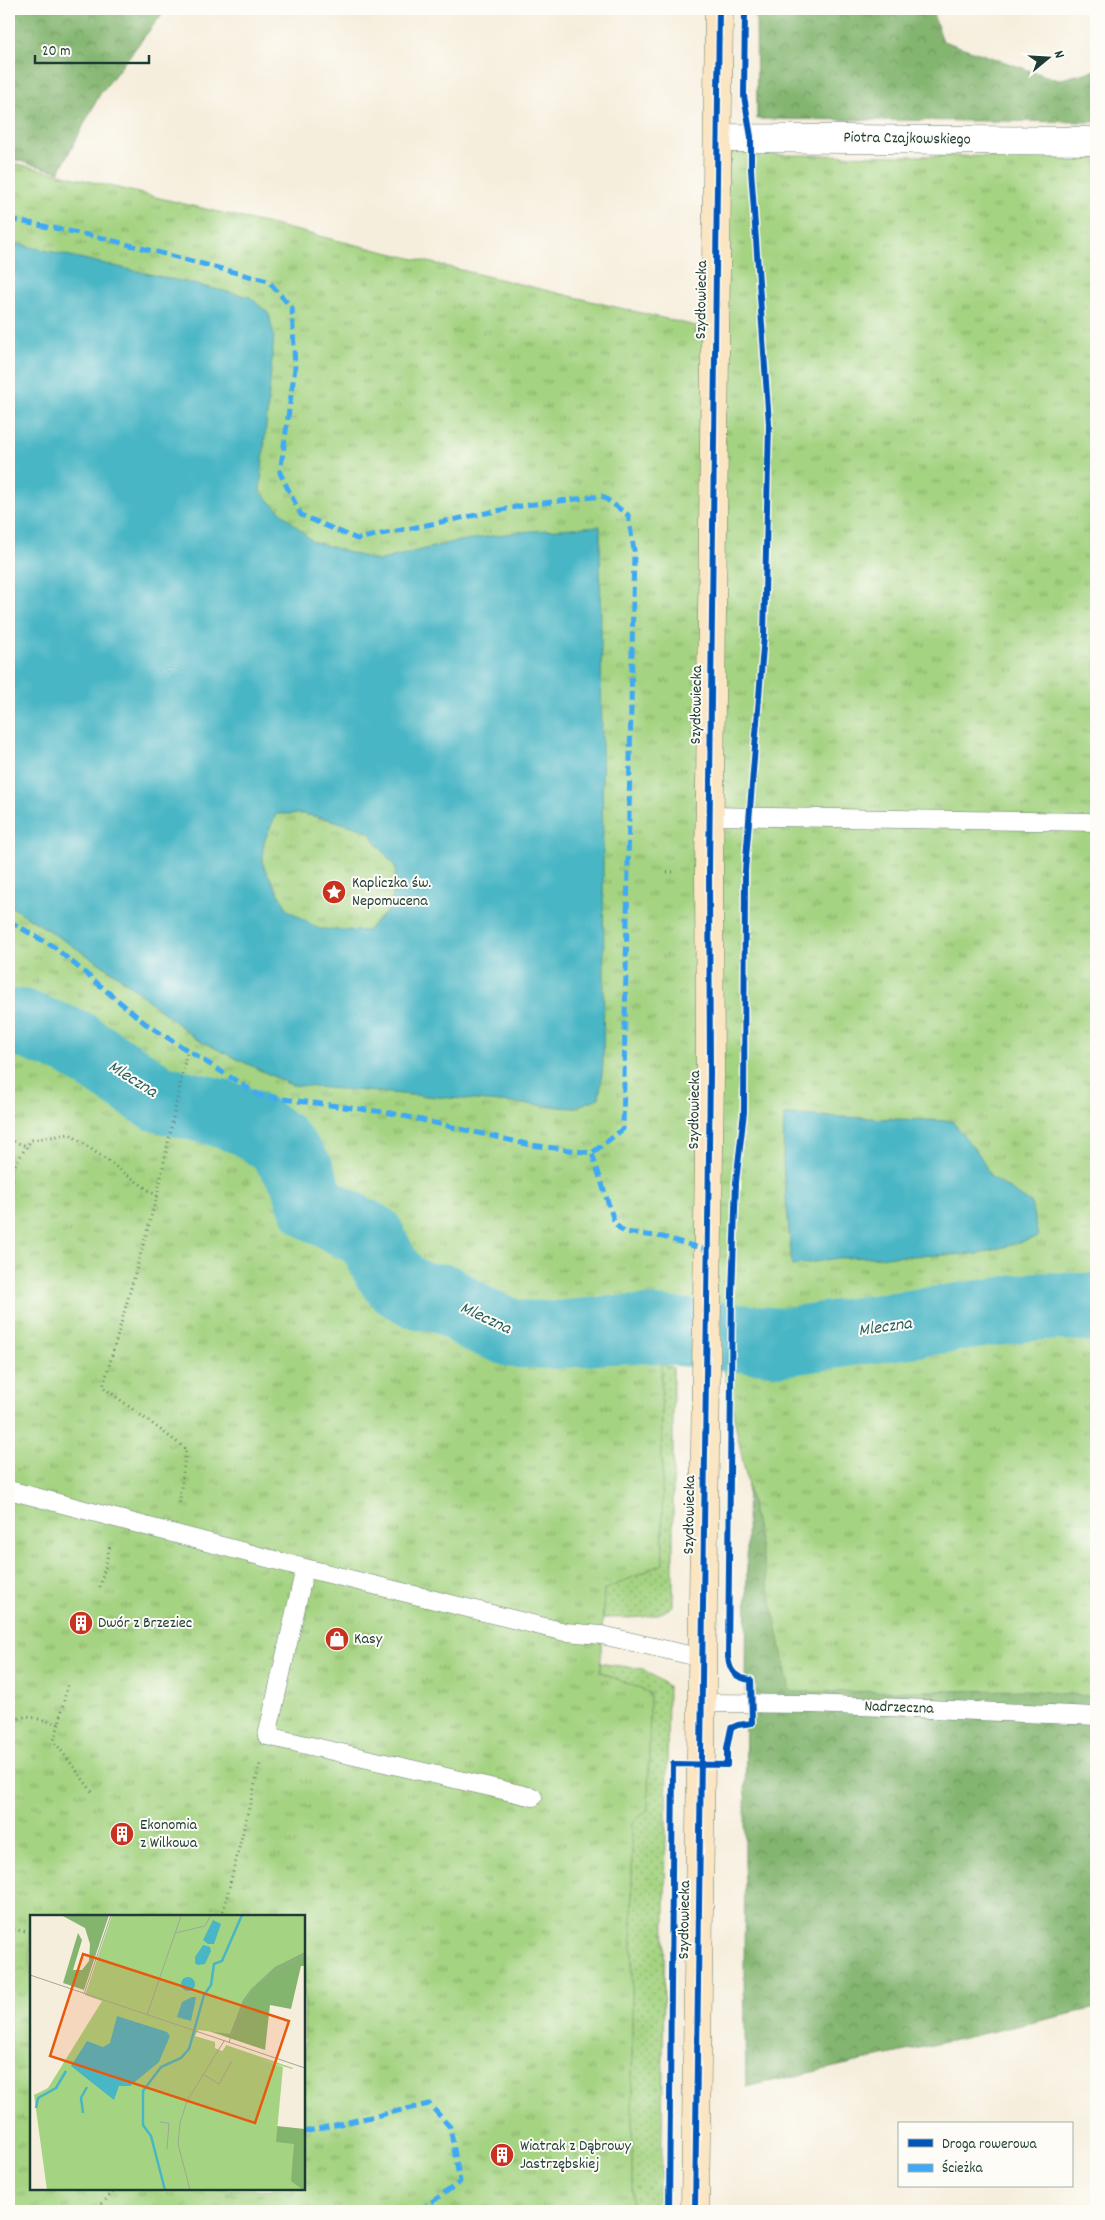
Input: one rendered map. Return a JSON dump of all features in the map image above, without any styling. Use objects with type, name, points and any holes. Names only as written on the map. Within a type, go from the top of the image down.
[{"type":"street","name":"Szydłowiecka","points":[[695,2211],[710,1073],[710,816],[719,9]]},
{"type":"street","name":"Piotra Czajkowskiego","points":[[718,138],[1096,141]]},
{"type":"lane","points":[[710,816],[1096,822]]},
{"type":"lane","points":[[9,1490],[305,1568],[565,1632],[602,1635],[702,1658]]},
{"type":"lane","points":[[305,1568],[267,1736],[533,1797]]},
{"type":"lane","name":"Nadrzeczna","points":[[702,1703],[819,1705],[1096,1716]]},
{"type":"path","points":[[176,1534],[186,1449],[103,1387],[157,1196],[187,1051]]},
{"type":"path","points":[[9,1183],[10,1172],[31,1140],[70,1134],[157,1196]]},
{"type":"path","points":[[9,1140],[28,1146]]},
{"type":"path","points":[[100,1587],[116,1518]]},
{"type":"path","points":[[68,1682],[54,1741],[94,1794]]},
{"type":"path","points":[[9,1721],[27,1716],[59,1724]]},
{"type":"path","points":[[222,1915],[267,1736]]},
{"type":"path","points":[[9,1928],[30,1933]]},
{"type":"path","points":[[95,2211],[115,2190]]},
{"type":"green space","points":[[9,9],[166,9],[100,94],[59,172],[9,158]]},
{"type":"green space","points":[[756,9],[931,9],[943,41],[1058,80],[1096,70],[1096,122],[757,119]]},
{"type":"green space","points":[[708,147],[779,155],[1096,157],[1096,1697],[1029,1690],[790,1692],[722,1359],[661,1356],[663,1564],[604,1590],[600,1672],[650,1693],[648,1810],[632,1823],[632,2211],[9,2211],[9,162],[708,329]]},
{"type":"green space","points":[[1096,1266],[1096,2008],[746,2087],[744,1973],[749,1275]]},
{"type":"green space","points":[[661,1364],[673,1368],[673,1606],[665,1611],[648,1616],[603,1618],[603,1589]]},
{"type":"green space","points":[[363,1632],[643,1669],[668,1686],[661,2211],[632,2211]]},
{"type":"water","points":[[9,242],[250,297],[269,314],[274,337],[260,492],[312,541],[377,561],[453,542],[519,532],[600,526],[604,972],[603,1065],[599,1098],[573,1108],[291,1085],[196,1039],[116,974],[9,905]],"holes":[[[276,814],[303,814],[332,820],[368,831],[396,868],[391,908],[366,931],[319,929],[288,910],[263,865],[263,844]]]},
{"type":"water","points":[[784,1115],[952,1121],[980,1156],[991,1177],[1031,1203],[1038,1237],[979,1254],[837,1258],[792,1266],[783,1164]]},
{"type":"waterway","name":"Mleczna","points":[[9,1023],[21,1023],[74,1043],[158,1098],[216,1112],[249,1123],[278,1143],[301,1173],[313,1206],[371,1237],[386,1268],[399,1285],[420,1296],[444,1298],[477,1319],[514,1334],[555,1335],[647,1329],[781,1342],[1038,1306],[1089,1307],[1096,1309]]},
{"type":"marked path","points":[[9,219],[103,238],[268,281],[292,308],[295,368],[280,473],[301,515],[357,539],[526,505],[602,496],[628,515],[634,550],[623,1129],[592,1153]]},
{"type":"marked path","points":[[9,921],[54,947],[146,1024],[260,1096],[391,1113],[531,1145],[592,1153],[615,1224],[624,1232],[663,1237],[707,1250]]},
{"type":"marked path","points":[[305,2132],[429,2104],[450,2127],[460,2182],[419,2211]]},
{"type":"cycle path","points":[[695,2211],[710,1073],[709,871],[719,9]]},
{"type":"cycle path","points":[[669,2211],[673,1764],[727,1765],[727,1748],[731,1728],[752,1723],[751,1680],[741,1678],[735,1674],[730,1667],[728,1657],[732,1294],[736,1182],[744,1112],[745,871],[764,635],[769,424],[751,169],[751,137],[744,96],[745,9]]},
{"type":"place","name":"Kapliczka św. Nepomucena","points":[[334,892]]},
{"type":"place","name":"Dwór z Brzeziec","points":[[81,1623]]},
{"type":"place","name":"Kasy","points":[[337,1639]]},
{"type":"place","name":"Ekonomia z Wilkowa","points":[[122,1834]]},
{"type":"place","name":"Wiatrak z Dąbrowy Jastrzębskiej","points":[[502,2155]]}]
